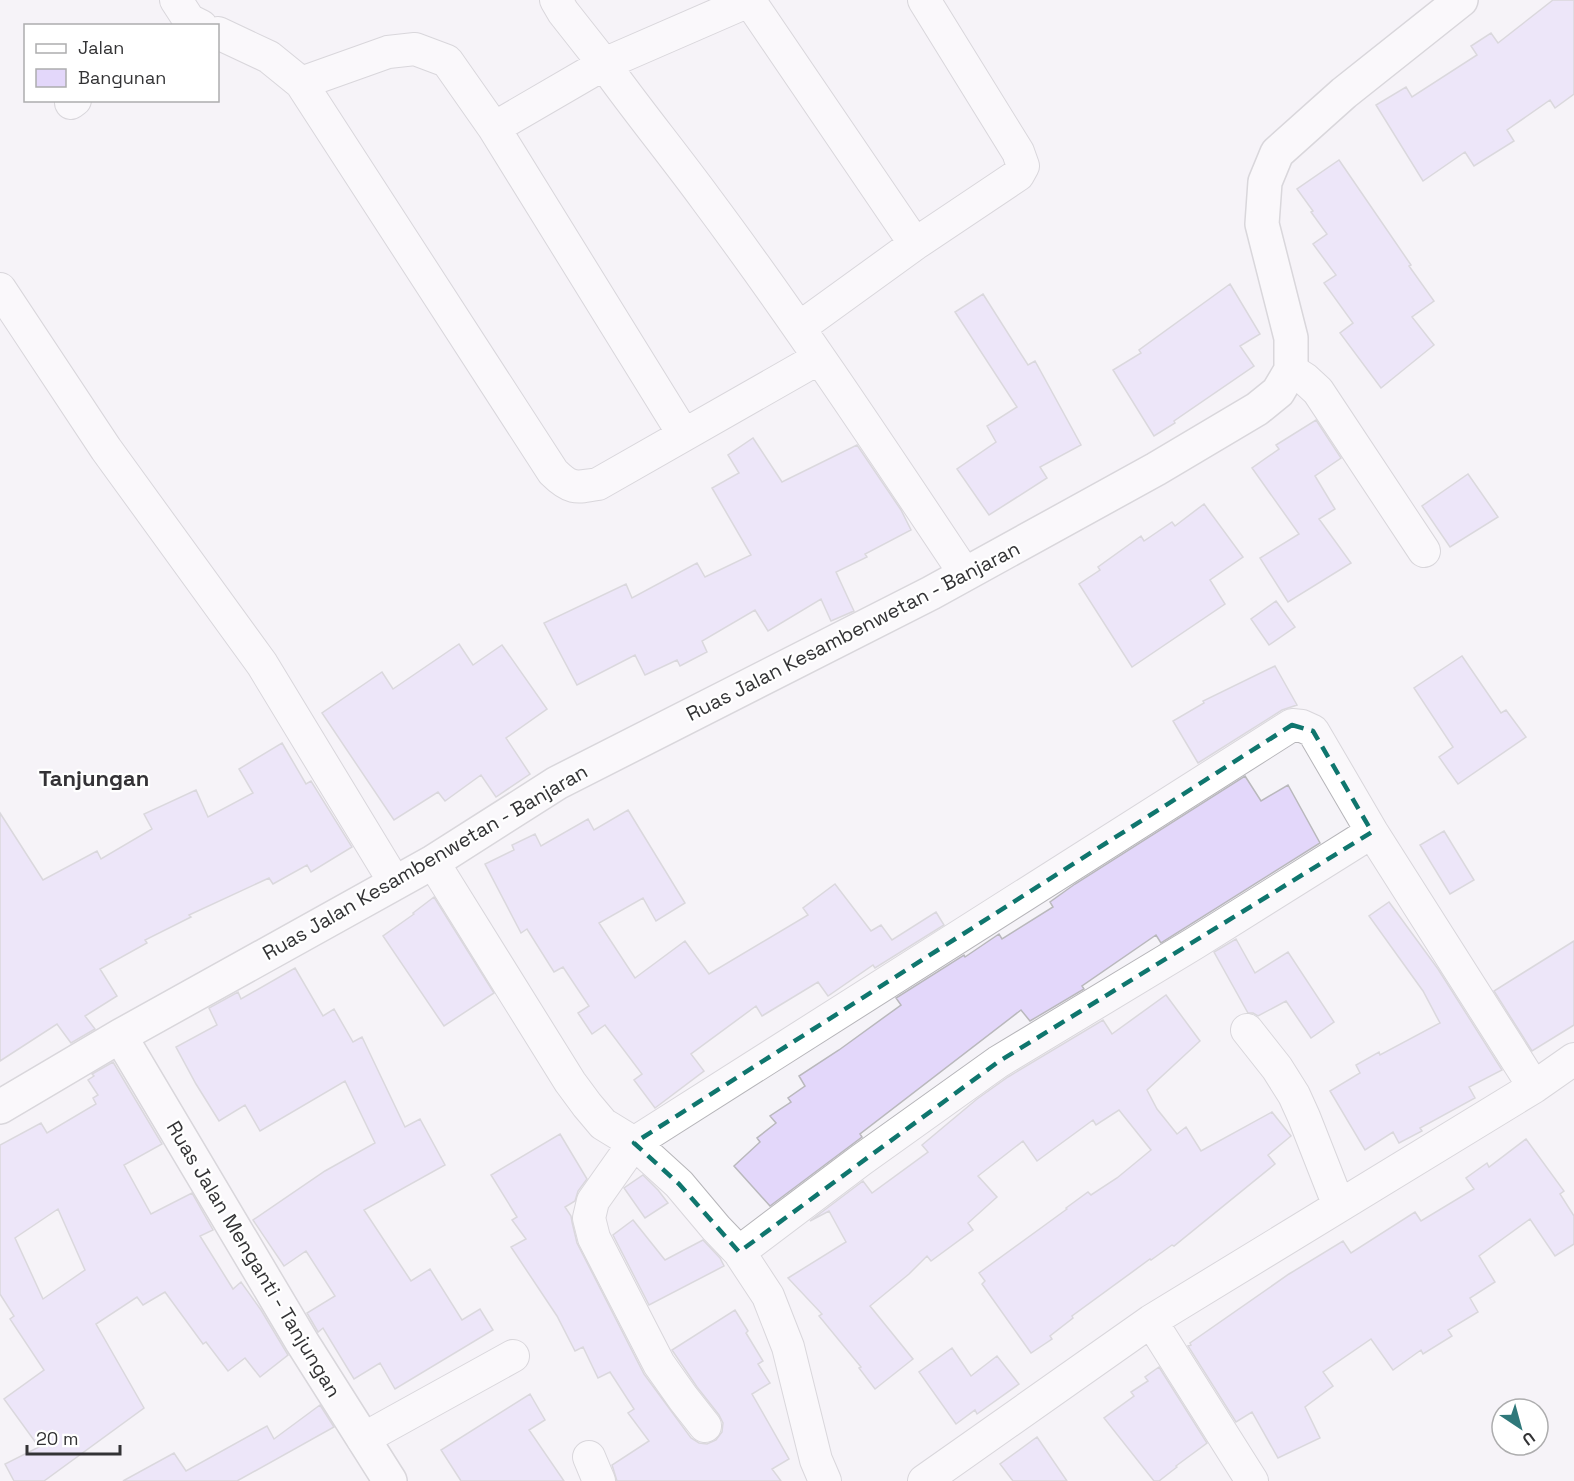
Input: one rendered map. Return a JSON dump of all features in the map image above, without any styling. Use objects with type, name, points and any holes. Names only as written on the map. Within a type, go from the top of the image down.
[{"type":"main road","points":[[1291,370],[1291,338],[1262,224],[1265,182],[1277,153],[1344,93],[1461,0]]},
{"type":"main road","name":"Ruas Jalan Kesambenwetan - Banjaran","points":[[0,1107],[120,1036],[433,862],[557,783],[966,574],[1156,469],[1257,409],[1278,392],[1291,370]]},
{"type":"main road","name":"Ruas Jalan Menganti - Tanjungan","points":[[120,1036],[302,1342],[390,1481]]},
{"type":"street","points":[[494,128],[604,64],[750,0],[915,244]]},
{"type":"street","points":[[799,328],[915,244],[1018,175],[1023,166],[1018,152],[924,0]]},
{"type":"street","points":[[568,4],[604,64],[706,198],[799,328],[966,574]]},
{"type":"street","points":[[219,33],[269,57],[301,83],[553,472],[564,483],[578,488],[598,484],[819,358]]},
{"type":"street","points":[[301,83],[388,52],[415,49],[447,61],[494,128],[684,435]]},
{"type":"street","points":[[0,289],[106,449],[262,664],[395,883]]},
{"type":"street","points":[[1291,370],[1318,391],[1424,551]]},
{"type":"street","points":[[705,1426],[659,1364],[594,1238],[589,1218],[593,1201],[634,1143],[1292,725],[1313,731],[1372,832],[1534,1087]]},
{"type":"street","points":[[739,1252],[861,1160],[998,1062],[1372,832]]},
{"type":"street","points":[[433,862],[570,1082],[587,1105],[603,1124],[634,1143],[679,1184],[739,1252],[768,1296],[788,1347],[816,1460],[825,1481]]},
{"type":"street","points":[[1247,1030],[1277,1068],[1294,1095],[1339,1206]]},
{"type":"street","points":[[924,1481],[1151,1321],[1534,1087],[1574,1059]]},
{"type":"street","points":[[1151,1321],[1252,1481]]},
{"type":"street","points":[[363,1439],[513,1356]]},
{"type":"highlighted area","points":[[1292,725],[1313,731],[1372,832],[998,1062],[739,1252],[679,1184],[634,1143]]},
{"type":"building","points":[[1553,0],[1574,0],[1574,94],[1555,108],[1550,100],[1507,130],[1514,141],[1474,166],[1465,152],[1423,181],[1376,105],[1406,87],[1412,97],[1477,55],[1471,46],[1491,33],[1498,43]]},
{"type":"building","points":[[1339,160],[1434,301],[1412,317],[1434,345],[1381,388],[1340,333],[1353,323],[1324,283],[1336,275],[1313,244],[1327,234],[1297,189]]},
{"type":"building","points":[[1230,284],[1260,334],[1240,346],[1254,366],[1154,436],[1113,370],[1141,353],[1139,350]]},
{"type":"building","points":[[983,294],[1028,365],[1035,361],[1081,445],[1040,467],[1047,478],[989,515],[957,469],[996,442],[987,426],[1017,407],[955,312]]},
{"type":"building","points":[[1316,420],[1341,458],[1315,476],[1335,509],[1319,519],[1351,563],[1288,602],[1260,558],[1299,534],[1252,468],[1279,449],[1276,445]]},
{"type":"building","points":[[753,438],[782,482],[857,445],[901,510],[911,530],[865,554],[867,557],[836,572],[854,611],[831,621],[821,599],[768,631],[755,610],[702,641],[707,652],[680,666],[677,660],[645,675],[635,655],[577,685],[544,623],[626,584],[632,598],[697,563],[705,577],[751,555],[712,488],[739,473],[728,455]]},
{"type":"building","points":[[1468,474],[1498,517],[1450,547],[1422,506]]},
{"type":"building","points":[[1204,504],[1243,557],[1210,580],[1225,604],[1132,667],[1079,584],[1100,570],[1098,567],[1141,536],[1144,541],[1172,522],[1175,526]]},
{"type":"building","points":[[1276,601],[1295,627],[1269,645],[1251,619]]},
{"type":"building","points":[[459,644],[473,665],[502,645],[547,709],[506,738],[530,774],[496,797],[481,775],[445,801],[438,792],[394,820],[322,713],[382,672],[393,689]]},
{"type":"building","points":[[1462,656],[1501,713],[1506,710],[1526,737],[1458,784],[1439,757],[1453,747],[1414,688]]},
{"type":"building","points":[[1275,666],[1297,705],[1282,710],[1198,763],[1173,721],[1204,703],[1203,701]]},
{"type":"building","points":[[282,743],[306,784],[311,781],[352,847],[311,872],[307,865],[273,884],[269,878],[189,915],[191,917],[145,940],[147,943],[100,969],[117,996],[85,1016],[95,1029],[71,1043],[57,1024],[0,1061],[0,813],[43,880],[97,851],[101,859],[152,829],[144,814],[196,790],[208,817],[253,793],[239,769]]},
{"type":"building","points":[[1245,776],[1261,801],[1288,785],[1320,843],[1161,943],[1156,935],[1082,986],[1084,989],[1030,1021],[1021,1010],[860,1134],[862,1137],[770,1206],[734,1166],[760,1142],[757,1138],[776,1123],[770,1116],[791,1102],[788,1098],[805,1086],[799,1076],[901,1005],[896,998],[999,934],[1002,939],[1053,907],[1050,902],[1075,884]]},
{"type":"building","points":[[628,810],[685,903],[656,921],[643,898],[599,923],[635,978],[685,941],[709,974],[808,915],[803,908],[835,884],[871,931],[881,925],[892,940],[936,912],[944,925],[875,968],[873,965],[828,996],[818,982],[762,1016],[756,1006],[691,1054],[704,1071],[655,1108],[634,1080],[642,1074],[605,1025],[592,1034],[578,1013],[589,1006],[563,967],[554,972],[527,929],[521,933],[485,864],[514,850],[512,845],[535,834],[541,846],[588,819],[594,830]]},
{"type":"building","points":[[1444,831],[1474,880],[1450,894],[1420,845]]},
{"type":"building","points":[[434,897],[494,993],[444,1026],[383,936]]},
{"type":"building","points":[[1389,902],[1438,969],[1502,1070],[1469,1087],[1475,1098],[1420,1128],[1422,1131],[1399,1143],[1393,1132],[1365,1150],[1330,1091],[1360,1073],[1356,1065],[1440,1023],[1423,991],[1369,916]]},
{"type":"building","points":[[1236,939],[1255,973],[1288,952],[1334,1022],[1311,1038],[1286,1001],[1258,1016],[1248,1013],[1214,952]]},
{"type":"building","points":[[1574,941],[1574,1025],[1532,1051],[1494,991]]},
{"type":"building","points":[[295,968],[323,1016],[334,1009],[353,1042],[362,1037],[405,1127],[420,1119],[445,1165],[364,1210],[411,1281],[430,1269],[462,1320],[480,1309],[493,1330],[395,1389],[380,1363],[354,1379],[323,1328],[318,1332],[307,1313],[335,1296],[306,1251],[284,1266],[253,1220],[325,1171],[375,1143],[345,1081],[260,1131],[245,1105],[219,1121],[176,1047],[217,1025],[209,1008],[238,992],[241,999]]},
{"type":"building","points":[[1166,995],[1200,1041],[1147,1090],[1157,1109],[1177,1134],[1186,1127],[1201,1151],[1272,1112],[1291,1136],[1268,1155],[1275,1164],[1174,1246],[1172,1245],[1150,1259],[1072,1316],[1073,1318],[1050,1336],[1052,1339],[1031,1353],[982,1284],[985,1281],[979,1273],[1088,1192],[1091,1195],[1117,1178],[1151,1150],[1119,1110],[1096,1125],[1093,1120],[1037,1161],[1023,1141],[978,1176],[997,1197],[968,1223],[973,1230],[931,1261],[927,1256],[870,1306],[913,1359],[875,1389],[859,1368],[861,1367],[819,1316],[822,1314],[788,1278],[846,1242],[829,1211],[810,1221],[863,1181],[872,1193],[928,1152],[922,1145],[977,1099],[1008,1077],[1103,1020],[1112,1034]]},
{"type":"building","points":[[113,1062],[162,1144],[124,1165],[151,1214],[192,1193],[213,1230],[200,1236],[233,1289],[241,1282],[288,1355],[260,1377],[245,1358],[228,1371],[206,1342],[203,1344],[165,1292],[143,1305],[137,1297],[96,1324],[144,1408],[44,1481],[14,1481],[5,1464],[39,1447],[4,1399],[44,1370],[10,1319],[14,1316],[0,1294],[0,1145],[41,1123],[47,1133],[96,1104],[93,1098],[98,1095],[88,1080],[94,1076],[92,1074]],"holes":[[[58,1209],[85,1270],[43,1299],[15,1238]]]},
{"type":"building","points":[[560,1134],[587,1179],[578,1191],[575,1201],[565,1207],[571,1216],[577,1243],[644,1374],[691,1438],[699,1443],[707,1444],[716,1440],[722,1432],[723,1423],[672,1350],[735,1310],[763,1361],[758,1364],[770,1383],[752,1394],[789,1459],[772,1469],[781,1481],[617,1481],[612,1465],[649,1441],[628,1413],[634,1409],[610,1372],[598,1378],[583,1347],[575,1351],[557,1316],[511,1247],[526,1239],[512,1220],[517,1217],[491,1175]]},
{"type":"building","points":[[1526,1139],[1564,1191],[1560,1194],[1574,1216],[1574,1244],[1555,1256],[1530,1219],[1479,1256],[1495,1282],[1470,1298],[1478,1312],[1448,1330],[1452,1336],[1423,1354],[1421,1350],[1393,1370],[1371,1339],[1323,1372],[1333,1386],[1305,1407],[1320,1438],[1278,1458],[1252,1412],[1236,1422],[1188,1346],[1191,1345],[1190,1343],[1289,1274],[1343,1241],[1351,1253],[1415,1212],[1421,1221],[1474,1189],[1466,1178],[1487,1163],[1489,1167]]},
{"type":"building","points":[[643,1175],[668,1203],[645,1218],[624,1188]]},
{"type":"building","points":[[633,1220],[665,1260],[703,1240],[720,1258],[724,1266],[649,1305],[613,1235]]},
{"type":"building","points":[[952,1348],[971,1376],[997,1356],[1019,1384],[977,1414],[975,1410],[956,1424],[919,1372]]},
{"type":"building","points":[[1159,1367],[1207,1443],[1159,1481],[1154,1481],[1104,1418],[1134,1396],[1131,1392],[1148,1381],[1145,1377]]},
{"type":"building","points":[[530,1394],[545,1420],[529,1430],[564,1481],[461,1481],[441,1450]]},
{"type":"building","points":[[320,1405],[334,1427],[237,1481],[123,1481],[174,1453],[186,1471],[267,1426],[274,1439]]},
{"type":"building","points":[[1037,1437],[1067,1481],[1013,1481],[1000,1464]]},
{"type":"district","name":"Tanjungan","points":[[94,778]]}]
